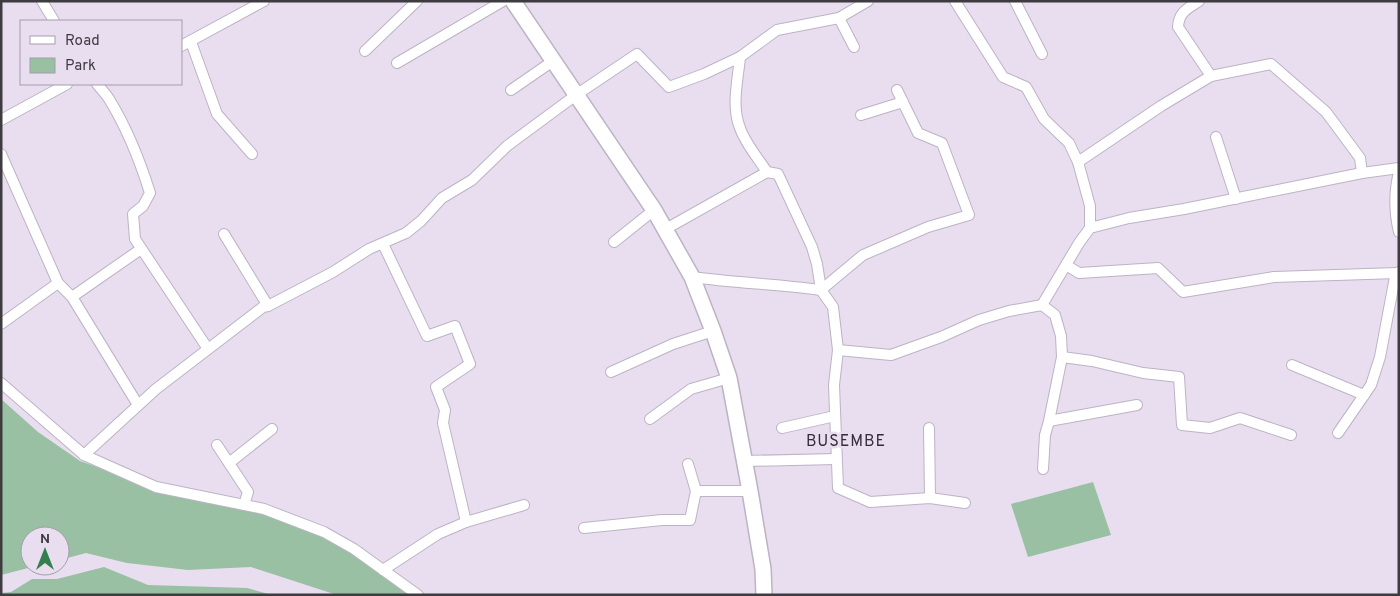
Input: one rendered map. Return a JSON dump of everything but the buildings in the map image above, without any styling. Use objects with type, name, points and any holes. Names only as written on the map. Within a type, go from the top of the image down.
[{"type":"street","points":[[42,1],[53,20]]},
{"type":"street","points":[[182,46],[192,42],[264,1]]},
{"type":"street","points":[[365,51],[417,1]]},
{"type":"street","points":[[397,63],[504,1]]},
{"type":"street","points":[[513,1],[654,210],[692,277],[714,331],[729,378],[763,569],[764,595]]},
{"type":"street","points":[[84,455],[156,388],[263,307],[333,272],[369,249],[406,233],[421,221],[442,198],[472,180],[507,146],[637,54],[669,87],[704,74],[740,57],[777,30],[839,18],[868,1]]},
{"type":"street","points":[[955,1],[1003,77],[1026,87],[1044,119],[1069,143],[1078,162],[1090,206],[1090,228]]},
{"type":"street","points":[[1015,1],[1042,54]]},
{"type":"street","points":[[1199,1],[1178,18],[1178,27],[1211,76]]},
{"type":"street","points":[[839,18],[854,47]]},
{"type":"street","points":[[192,42],[217,114],[252,154]]},
{"type":"street","points":[[740,57],[735,105],[736,116],[740,129],[767,172]]},
{"type":"street","points":[[511,90],[553,62]]},
{"type":"street","points":[[1078,162],[1161,106],[1211,76],[1271,64],[1326,112],[1360,158],[1362,173]]},
{"type":"street","points":[[1,120],[66,85]]},
{"type":"street","points":[[100,85],[109,98],[128,135],[150,193],[143,206],[133,214],[135,239],[208,348]]},
{"type":"street","points":[[692,277],[731,282],[780,284],[821,290],[862,255],[928,227],[969,215],[942,144],[918,133],[897,90]]},
{"type":"street","points":[[861,115],[903,102]]},
{"type":"street","points":[[1216,137],[1236,199]]},
{"type":"street","points":[[1,154],[58,283],[72,297],[138,405]]},
{"type":"street","points":[[1042,305],[1078,243],[1090,228],[1129,218],[1236,199],[1362,173],[1399,168]]},
{"type":"street","points":[[664,230],[767,172],[778,174],[812,247],[821,290],[833,307],[838,350],[834,385],[838,488],[870,502],[930,498],[964,503]]},
{"type":"street","points":[[1399,172],[1395,189],[1396,219],[1399,232]]},
{"type":"street","points":[[614,242],[654,210]]},
{"type":"street","points":[[224,234],[268,306]]},
{"type":"street","points":[[382,244],[427,336],[455,326],[470,364],[436,387],[445,410],[442,423],[466,522]]},
{"type":"street","points":[[72,297],[141,249]]},
{"type":"street","points":[[1066,266],[1078,272],[1158,268],[1184,292],[1274,277],[1398,273]]},
{"type":"street","points":[[1338,432],[1371,385],[1380,357],[1395,277],[1398,273]]},
{"type":"street","points":[[1,324],[58,283]]},
{"type":"street","points":[[838,350],[891,354],[941,337],[979,320],[1009,311],[1042,305],[1055,315],[1061,336],[1062,357],[1045,435],[1043,470]]},
{"type":"street","points":[[611,372],[673,344],[714,331]]},
{"type":"street","points":[[1062,357],[1179,378],[1182,425],[1210,428],[1240,418],[1291,435]]},
{"type":"street","points":[[1292,365],[1364,395]]},
{"type":"street","points":[[650,420],[691,390],[729,378]]},
{"type":"street","points":[[1,383],[84,455],[156,487],[264,509],[324,532],[354,549],[418,595]]},
{"type":"street","points":[[1049,421],[1137,405]]},
{"type":"street","points":[[782,428],[835,416]]},
{"type":"street","points":[[929,428],[930,498]]},
{"type":"street","points":[[229,464],[272,429]]},
{"type":"street","points":[[217,445],[248,492],[244,505]]},
{"type":"street","points":[[745,461],[836,459]]},
{"type":"street","points":[[584,528],[662,520],[690,520],[696,491],[688,464]]},
{"type":"street","points":[[696,491],[750,491]]},
{"type":"street","points":[[382,570],[438,534],[466,522],[524,505]]},
{"type":"green space","points":[[1,399],[38,432],[80,461],[159,489],[284,517],[385,567],[420,590],[411,595],[337,595],[251,567],[188,570],[127,563],[86,553],[70,557],[70,526],[20,526],[20,570],[1,575]]},
{"type":"green space","points":[[1093,482],[1111,535],[1028,557],[1011,504]]},
{"type":"green space","points":[[104,567],[148,585],[247,588],[272,595],[1,595],[1,593],[11,592],[32,579],[57,579]]},
{"type":"district","name":"BUSEMBE","points":[[846,442]]}]
